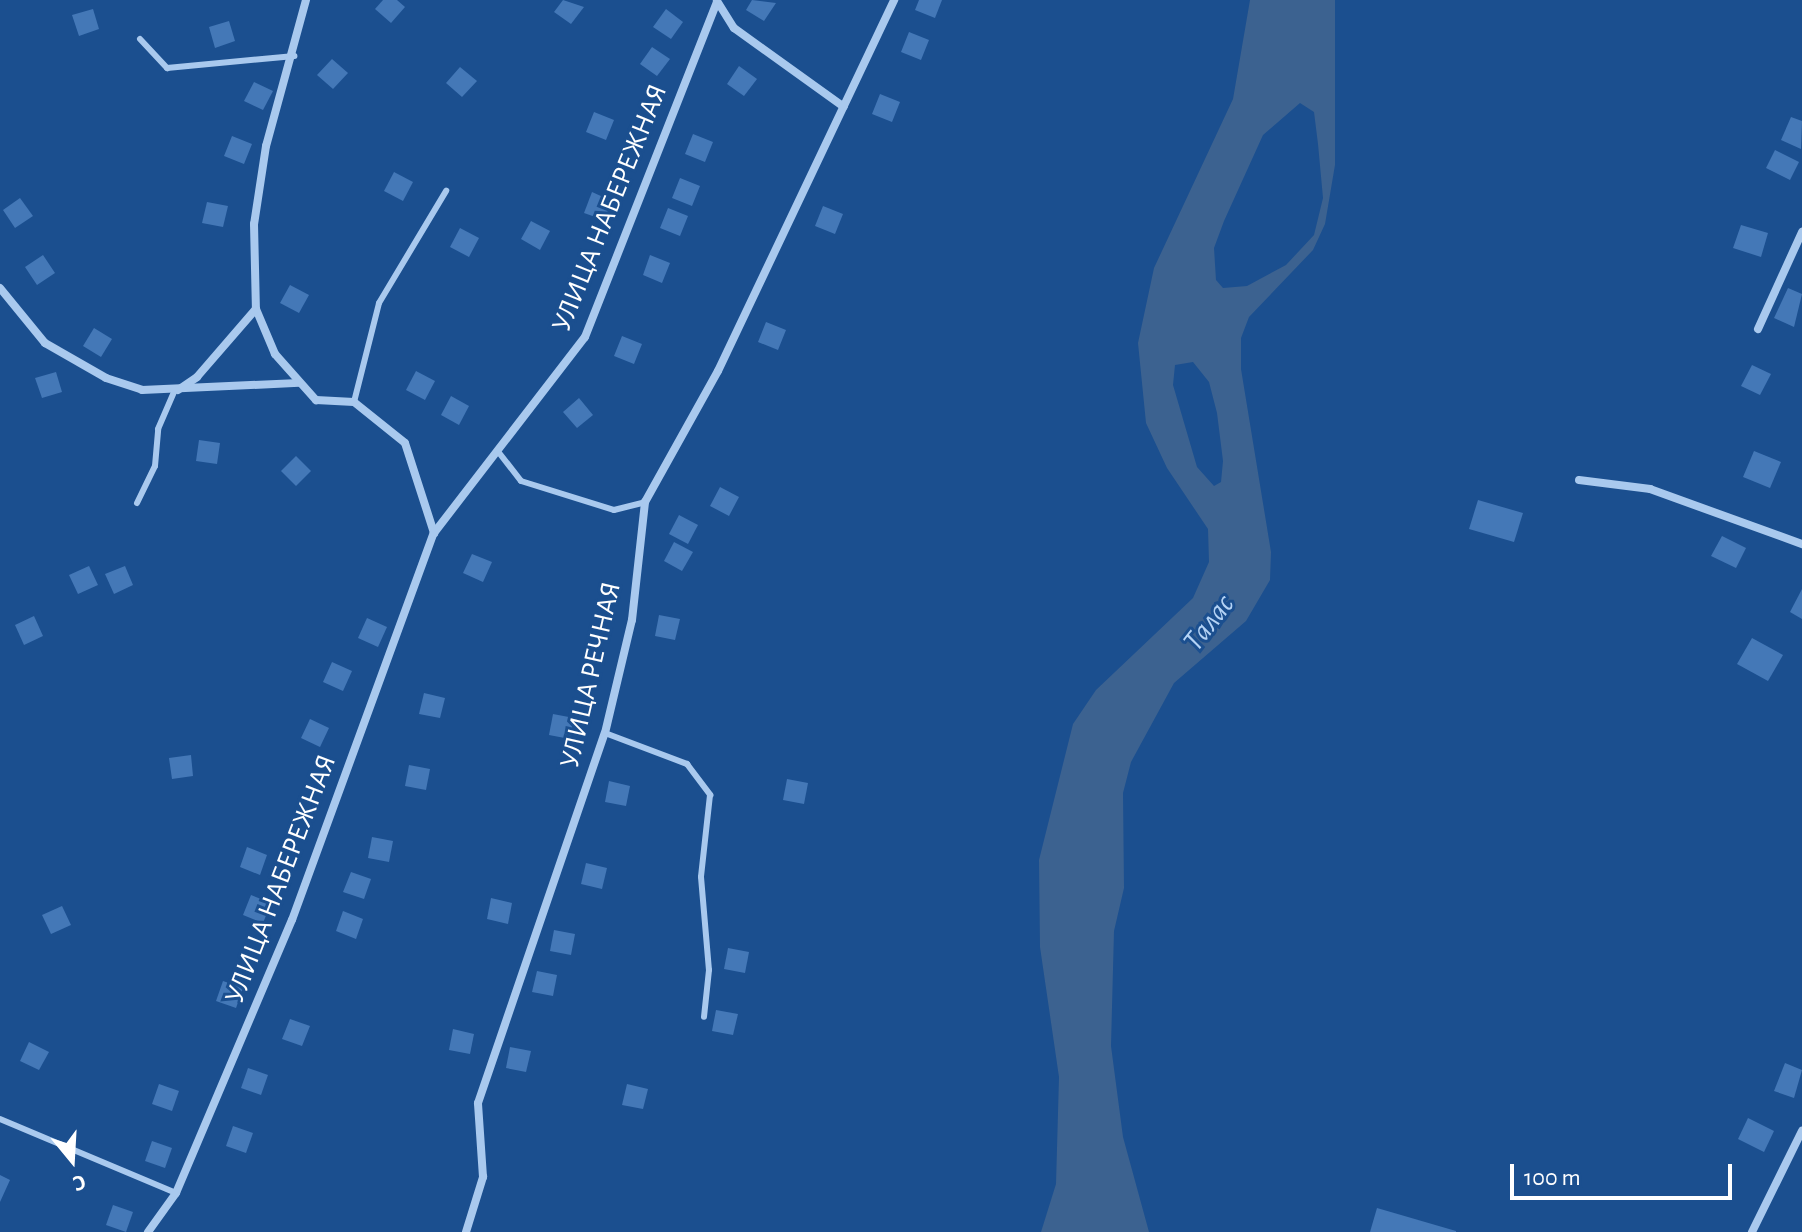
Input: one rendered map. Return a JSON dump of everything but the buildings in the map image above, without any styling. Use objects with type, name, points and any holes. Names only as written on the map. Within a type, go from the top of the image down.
[{"type":"street","points":[[306,0],[294,56],[266,146],[254,224],[256,309],[275,354],[316,400],[354,402],[405,443],[434,533]]},
{"type":"street","name":"УЛИЦА РЕЧНАЯ","points":[[466,1232],[483,1177],[478,1103],[605,733],[632,620],[645,502],[718,371],[894,0]]},
{"type":"street","points":[[716,1],[734,28],[844,107]]},
{"type":"street","name":"УЛИЦА НАБЕРЕЖНАЯ","points":[[148,1232],[176,1193],[292,920],[434,533],[500,454],[585,337],[716,1]]},
{"type":"street","points":[[1758,329],[1802,232]]},
{"type":"street","points":[[0,288],[45,343],[106,378],[142,390],[174,392],[299,383]]},
{"type":"street","points":[[174,392],[197,377],[256,309]]},
{"type":"street","points":[[1579,480],[1650,489],[1802,544]]},
{"type":"street","points":[[1752,1232],[1802,1131]]},
{"type":"lane","points":[[140,39],[167,68],[294,56]]},
{"type":"lane","points":[[354,402],[379,303],[446,191]]},
{"type":"lane","points":[[137,503],[155,466],[158,429],[174,392]]},
{"type":"lane","points":[[500,454],[521,481],[614,510],[645,502]]},
{"type":"lane","points":[[605,733],[687,764],[710,795],[701,877],[709,970],[704,1017]]},
{"type":"lane","points":[[0,1119],[176,1193]]},
{"type":"water","name":"Талас","points":[[1250,0],[1335,0],[1335,165],[1325,224],[1313,250],[1249,317],[1241,338],[1241,369],[1271,552],[1270,580],[1246,621],[1174,683],[1131,762],[1123,793],[1124,888],[1114,931],[1111,1046],[1123,1137],[1149,1232],[1041,1232],[1056,1184],[1059,1077],[1040,947],[1039,860],[1073,724],[1096,690],[1193,598],[1209,562],[1208,529],[1167,468],[1146,423],[1138,343],[1154,268],[1233,99]],"holes":[[[1300,103],[1314,112],[1318,144],[1323,198],[1314,235],[1286,265],[1247,286],[1223,288],[1216,280],[1214,248],[1224,221],[1263,135]],[[1193,362],[1209,382],[1217,413],[1223,461],[1221,482],[1214,486],[1197,467],[1173,385],[1175,365]]]}]
